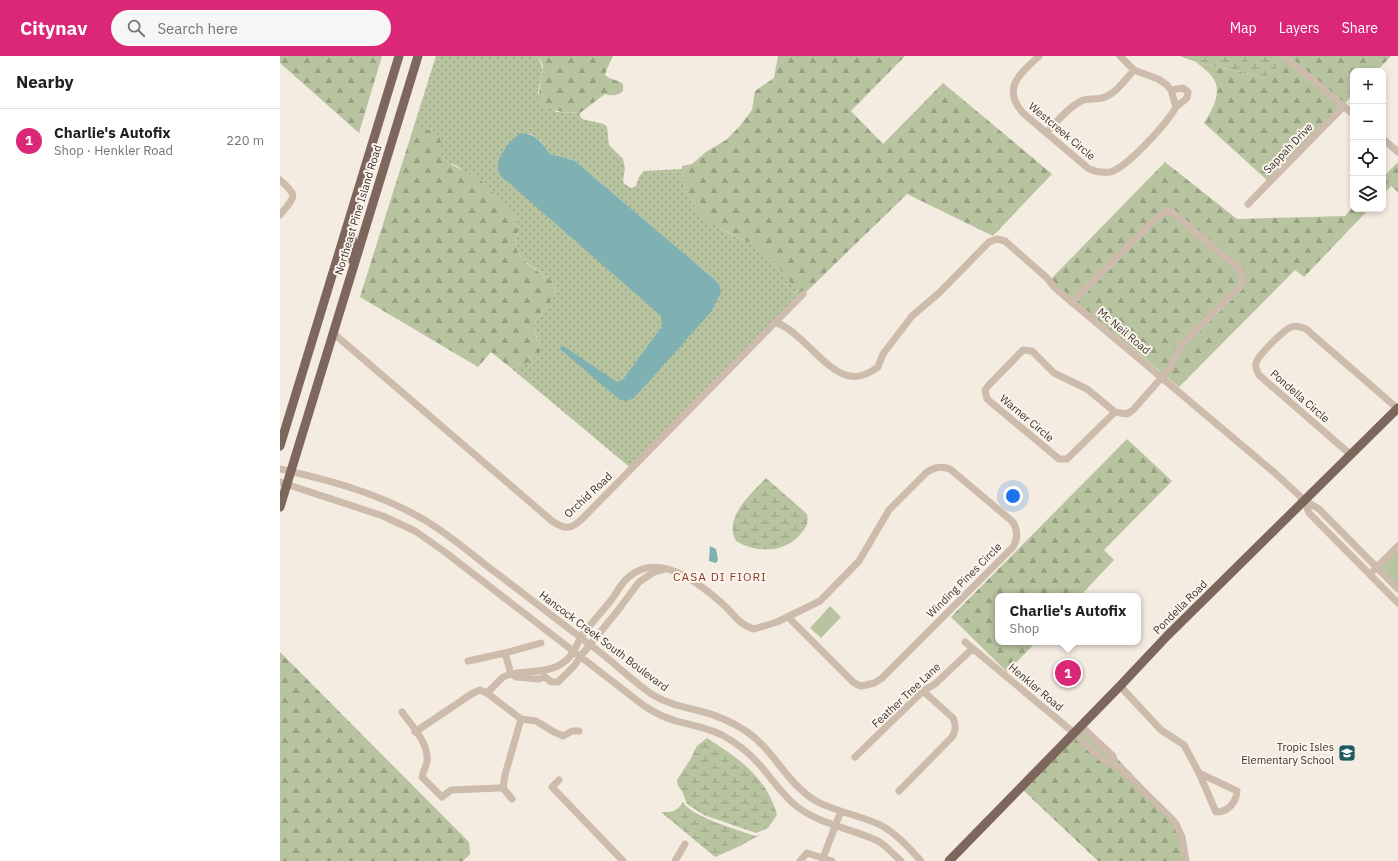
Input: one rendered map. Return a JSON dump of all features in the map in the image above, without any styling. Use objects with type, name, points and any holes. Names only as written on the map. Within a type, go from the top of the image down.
[{"type":"main road","name":"Northeast Pine Island Road","points":[[280,446],[399,56]]},
{"type":"main road","name":"Northeast Pine Island Road","points":[[280,507],[283,483],[291,471],[418,56]]},
{"type":"main road","name":"Northeast Pine Island Road","points":[[322,372],[322,352],[353,247],[354,241],[346,229]]},
{"type":"main road","name":"Pondella Road","points":[[949,861],[1167,636],[1398,408]]},
{"type":"street","name":"Westcreek Circle","points":[[1039,56],[1016,80],[1012,90],[1013,98],[1017,106],[1023,113],[1089,169],[1111,172],[1119,169],[1139,150],[1162,126],[1176,107],[1188,98],[1188,92],[1183,88],[1171,90],[1158,79],[1134,70],[1120,56]]},
{"type":"street","points":[[1284,56],[1350,111]]},
{"type":"street","points":[[1047,132],[1072,106],[1082,101],[1107,97],[1134,70]]},
{"type":"street","points":[[1171,90],[1176,107]]},
{"type":"street","name":"Sappah Drive","points":[[1248,204],[1344,106]]},
{"type":"street","points":[[1384,140],[1398,152]]},
{"type":"street","points":[[280,180],[292,190],[294,198],[280,215]]},
{"type":"street","points":[[1072,303],[1158,216],[1164,212],[1173,213],[1238,268],[1243,276],[1243,282],[1240,287],[1180,346],[1173,364],[1140,401],[1127,414],[1115,412]]},
{"type":"street","name":"Mc Neil Road","points":[[776,322],[797,335],[826,363],[840,373],[857,377],[878,367],[882,354],[912,316],[932,299],[989,242],[997,239],[1005,241],[1047,278],[1054,287],[1072,303],[1162,377],[1284,481],[1304,500]]},
{"type":"street","name":"Orchid Road","points":[[334,333],[552,521],[567,528],[575,525],[803,294]]},
{"type":"street","name":"Pondella Circle","points":[[1350,455],[1259,375],[1256,369],[1256,363],[1259,357],[1278,338],[1292,326],[1300,326],[1398,408]]},
{"type":"street","name":"Warner Circle","points":[[1023,350],[1032,351],[1054,373],[1087,389],[1115,412],[1067,459],[1059,459],[987,399],[985,390],[1023,350]]},
{"type":"street","name":"Winding Pines Circle","points":[[574,652],[581,638],[621,585],[630,575],[641,569],[656,566],[671,570],[688,578],[704,589],[725,607],[741,624],[754,629],[789,616],[820,601],[854,567],[893,505],[933,468],[945,467],[950,469],[1013,522],[1016,527],[1016,542],[1013,547],[898,662],[874,683],[862,686],[854,682],[792,621],[789,616]]},
{"type":"street","name":"Hancock Creek South Boulevard","points":[[280,469],[382,499],[420,518],[450,537],[591,645],[652,694],[676,705],[721,718],[745,731],[760,742],[803,792],[821,803],[885,828],[900,839],[921,861]]},
{"type":"street","points":[[283,483],[383,516],[415,531],[445,552],[642,705],[671,720],[698,726],[722,735],[742,747],[758,762],[781,792],[795,804],[817,818],[878,841],[901,861]]},
{"type":"street","points":[[1304,500],[1319,509],[1398,589]]},
{"type":"street","points":[[1304,500],[1309,513],[1398,603]]},
{"type":"street","points":[[1343,547],[1350,540]]},
{"type":"street","points":[[1370,574],[1398,546]]},
{"type":"street","points":[[512,675],[516,677],[539,679],[545,677],[551,682],[558,682],[575,665],[643,578],[664,569],[671,570]]},
{"type":"street","name":"Henkler Road","points":[[965,642],[1074,733],[1094,752],[1108,763],[1116,765]]},
{"type":"street","points":[[468,661],[541,643]]},
{"type":"street","name":"Feather Tree Lane","points":[[855,757],[923,691],[935,684],[972,649]]},
{"type":"street","points":[[487,693],[503,676],[547,670],[564,663],[574,652]]},
{"type":"street","points":[[505,653],[512,675]]},
{"type":"street","points":[[1120,686],[1161,730],[1184,745],[1199,772],[1216,812],[1223,812],[1229,808],[1236,798],[1237,791],[1199,772]]},
{"type":"street","points":[[415,732],[473,693],[480,690],[487,693],[521,719],[536,721],[563,736],[572,731],[580,731]]},
{"type":"street","points":[[899,791],[954,736],[956,730],[956,724],[949,713],[923,691]]},
{"type":"street","points":[[642,705],[652,694]]},
{"type":"street","points":[[402,712],[424,744],[427,764],[423,771],[422,777],[442,797],[451,790],[503,788]]},
{"type":"street","points":[[512,799],[503,788],[505,775],[521,719]]},
{"type":"street","points":[[1081,726],[1112,756],[1116,765],[1176,824],[1182,837],[1186,861]]},
{"type":"street","points":[[559,780],[552,787],[623,861]]},
{"type":"street","points":[[823,858],[840,810]]},
{"type":"street","points":[[675,861],[685,844]]},
{"type":"street","points":[[800,861],[807,853],[832,861]]},
{"type":"green space","points":[[280,56],[382,56],[359,133],[280,63]]},
{"type":"green space","points":[[436,56],[536,56],[542,69],[538,93],[556,112],[580,113],[582,119],[604,124],[607,127],[609,145],[623,159],[625,168],[623,182],[626,185],[631,188],[636,186],[639,177],[644,171],[682,169],[683,180],[690,199],[703,216],[720,229],[762,250],[778,267],[801,297],[633,470],[511,368],[519,366],[541,351],[540,343],[534,330],[535,323],[537,318],[553,298],[556,284],[522,258],[516,243],[518,234],[461,169],[443,158],[440,151],[440,137],[432,131],[413,129]],"holes":[[[530,134],[541,141],[550,154],[575,161],[719,284],[712,311],[620,400],[611,379],[617,382],[623,379],[662,326],[660,315],[503,151],[518,135]]]},
{"type":"green space","points":[[536,56],[613,56],[605,75],[623,84],[623,91],[614,95],[605,94],[580,113],[552,110],[538,100],[543,66],[541,61]]},
{"type":"green space","points":[[778,56],[905,56],[851,111],[883,144],[943,83],[1052,174],[993,236],[907,194],[801,297],[779,268],[764,252],[752,244],[721,229],[703,216],[690,198],[685,188],[683,178],[682,166],[692,164],[706,152],[726,140],[739,127],[752,110],[755,91],[774,78]]},
{"type":"green space","points":[[1180,56],[1279,56],[1279,60],[1276,70],[1263,77],[1196,62]]},
{"type":"green space","points":[[1279,56],[1391,56],[1380,68],[1350,68],[1350,98],[1268,181],[1204,123],[1215,101],[1217,89],[1213,78],[1196,62],[1263,77],[1276,70]]},
{"type":"green space","points":[[413,129],[428,130],[437,133],[441,142],[441,155],[443,158],[451,164],[476,177],[493,193],[517,220],[518,229],[516,243],[521,257],[530,266],[556,284],[553,298],[537,318],[535,323],[535,333],[543,347],[534,358],[525,364],[511,368],[491,352],[478,367],[360,297]]},
{"type":"green space","points":[[1165,162],[1237,219],[1345,216],[1350,210],[1350,212],[1366,212],[1304,277],[1295,270],[1179,387],[1050,280]]},
{"type":"green space","points":[[1398,162],[1398,192],[1391,186],[1386,192],[1386,174]]},
{"type":"green space","points":[[1127,439],[1172,481],[1104,550],[1114,560],[1083,593],[995,593],[995,645],[1033,645],[1007,672],[951,617]]},
{"type":"green space","points":[[766,478],[807,514],[807,523],[799,536],[785,546],[769,549],[752,548],[736,541],[733,532],[733,524],[740,507]]},
{"type":"green space","points":[[1398,548],[1398,585],[1380,566]]},
{"type":"green space","points":[[830,606],[841,617],[821,638],[810,628]]},
{"type":"green space","points":[[280,652],[469,842],[470,854],[463,861],[280,861]]},
{"type":"green space","points":[[1086,726],[1172,816],[1186,861],[1098,861],[1023,790]]},
{"type":"green space","points":[[707,738],[740,761],[750,770],[766,789],[777,815],[768,828],[756,833],[704,815],[687,804],[682,791],[678,786],[677,780],[697,746]]},
{"type":"green space","points":[[683,802],[688,808],[705,818],[755,836],[761,834],[740,846],[715,857],[661,812],[674,811]]},
{"type":"water","points":[[521,133],[531,135],[538,139],[550,154],[575,161],[719,284],[721,292],[712,311],[634,398],[626,401],[620,400],[560,349],[561,346],[563,346],[617,382],[623,379],[662,326],[660,315],[501,176],[498,170],[499,159],[510,142]]},
{"type":"water","points":[[710,546],[716,549],[718,560],[716,563],[709,561]]},
{"type":"place","name":"Charlie's Autofix","points":[[1068,673]]},
{"type":"place","name":"Tropic Isles Elementary School","points":[[1347,753]]},
{"type":"district","name":"CASA DI FIORI","points":[[720,577]]}]
